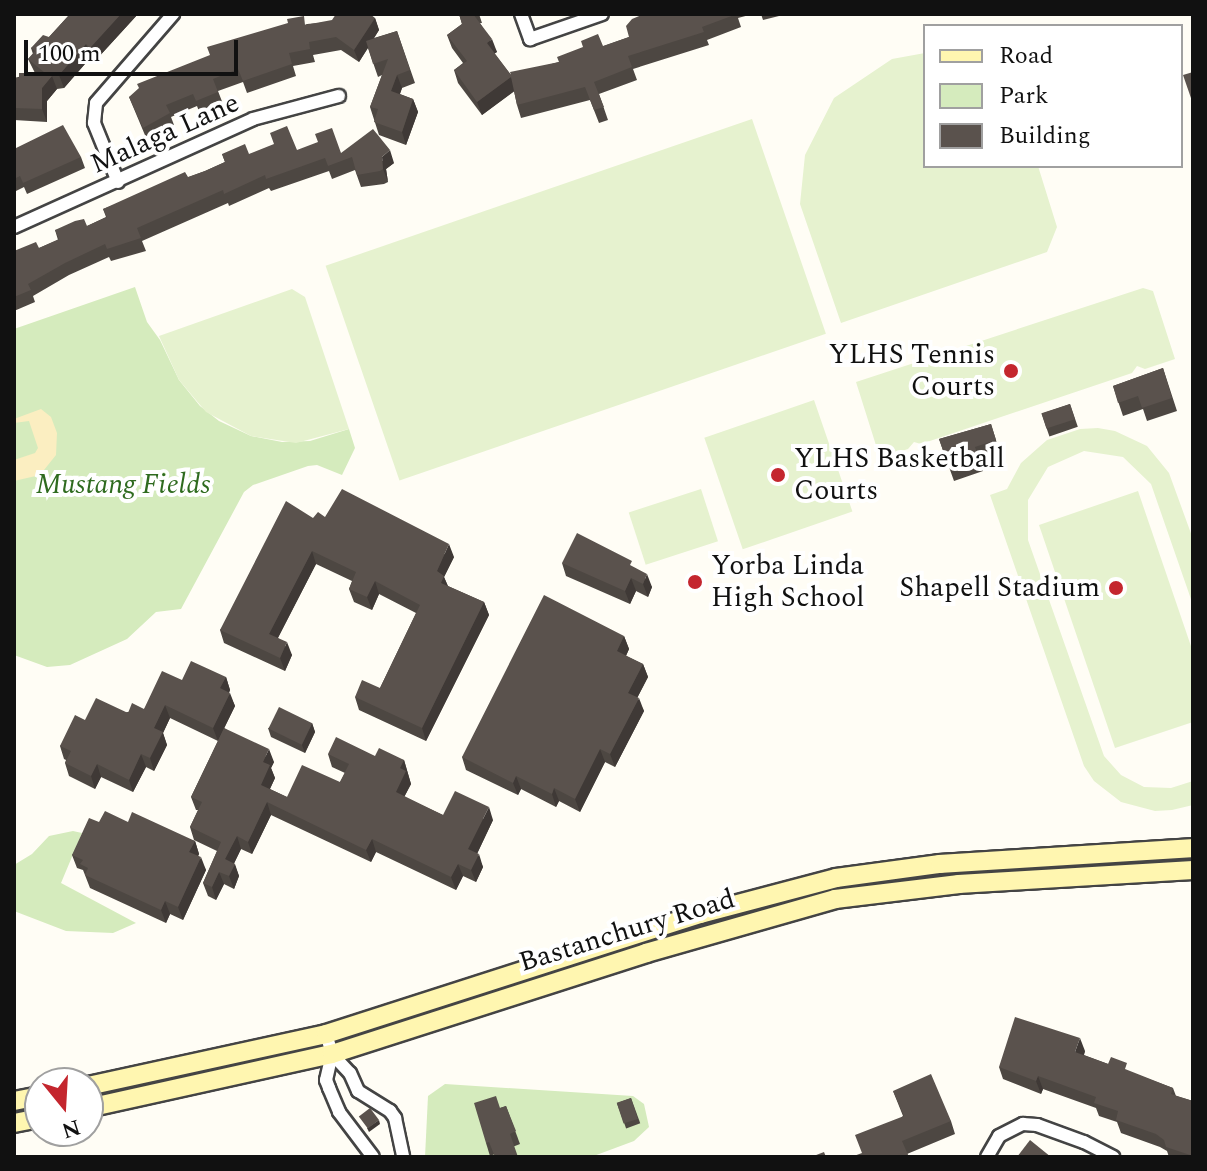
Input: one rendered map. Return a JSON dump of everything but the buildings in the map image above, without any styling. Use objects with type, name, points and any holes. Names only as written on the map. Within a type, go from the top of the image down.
[{"type":"main road","name":"Bastanchury Road","points":[[104,1083],[326,1034],[700,914],[792,889],[876,871],[1193,848]]},
{"type":"main road","points":[[877,892],[883,881],[967,872],[985,861]]},
{"type":"main road","name":"Bastanchury Road","points":[[104,1104],[332,1054],[782,912],[877,892],[1193,870]]},
{"type":"main road","points":[[695,938],[698,927],[706,922],[784,899],[792,889]]},
{"type":"street","points":[[118,182],[94,123],[96,103],[173,14]]},
{"type":"street","points":[[521,14],[530,39],[602,14]]},
{"type":"street","name":"Malaga Lane","points":[[14,227],[253,119],[339,96]]},
{"type":"street","points":[[326,1034],[332,1054],[350,1073],[358,1091],[390,1111],[399,1127],[399,1156]]},
{"type":"street","points":[[332,1054],[326,1080],[329,1088],[339,1112],[373,1157]]},
{"type":"street","points":[[987,1157],[999,1136],[1009,1127],[1037,1125],[1113,1157]]},
{"type":"green space","points":[[923,53],[923,168],[1039,168],[1057,227],[1047,252],[841,323],[800,204],[805,155],[834,98],[892,59]]},
{"type":"green space","points":[[752,119],[826,334],[399,480],[326,266]]},
{"type":"green space","name":"Mustang Fields","points":[[135,287],[147,322],[160,340],[179,380],[200,406],[219,421],[251,436],[282,442],[310,441],[349,429],[355,448],[342,475],[317,465],[308,466],[253,485],[244,492],[181,609],[156,612],[127,639],[70,665],[47,667],[14,655],[14,329]]},
{"type":"green space","name":"YLHS Tennis Courts","points":[[1143,288],[1153,291],[1175,359],[1145,369],[1137,366],[1132,373],[921,444],[914,442],[908,449],[880,458],[856,382]]},
{"type":"green space","points":[[292,289],[305,297],[349,429],[296,443],[251,436],[206,412],[179,380],[159,336]]},
{"type":"green space","name":"YLHS Basketball Courts","points":[[814,400],[852,512],[743,549],[704,438]]},
{"type":"green space","points":[[1080,429],[1115,431],[1147,446],[1169,473],[1193,539],[1193,605],[1151,484],[1123,457],[1084,451],[1048,467],[1028,500],[1028,540],[1104,756],[1121,775],[1144,787],[1171,788],[1193,781],[1193,805],[1172,810],[1155,811],[1121,802],[1094,781],[1084,766],[990,495],[1007,489],[1021,463],[1047,440]]},
{"type":"green space","points":[[701,489],[718,541],[646,565],[629,512]]},
{"type":"green space","name":"Shapell Stadium","points":[[1138,491],[1193,652],[1193,722],[1115,748],[1039,525]]},
{"type":"green space","points":[[73,831],[82,833],[61,883],[136,923],[113,933],[66,931],[14,911],[14,865],[32,854],[49,836]]},
{"type":"green space","points":[[445,1084],[633,1096],[644,1104],[649,1127],[634,1141],[591,1157],[425,1157],[428,1096]]},
{"type":"sand","points":[[41,409],[51,417],[57,433],[56,455],[40,475],[14,481],[14,460],[35,453],[38,448],[29,421],[14,423],[14,419]]},
{"type":"place","name":"YLHS Tennis Courts","points":[[1011,371]]},
{"type":"place","name":"YLHS Basketball Courts","points":[[778,475]]},
{"type":"place","name":"Yorba Linda High School","points":[[695,582]]},
{"type":"place","name":"Shapell Stadium","points":[[1116,588]]}]
